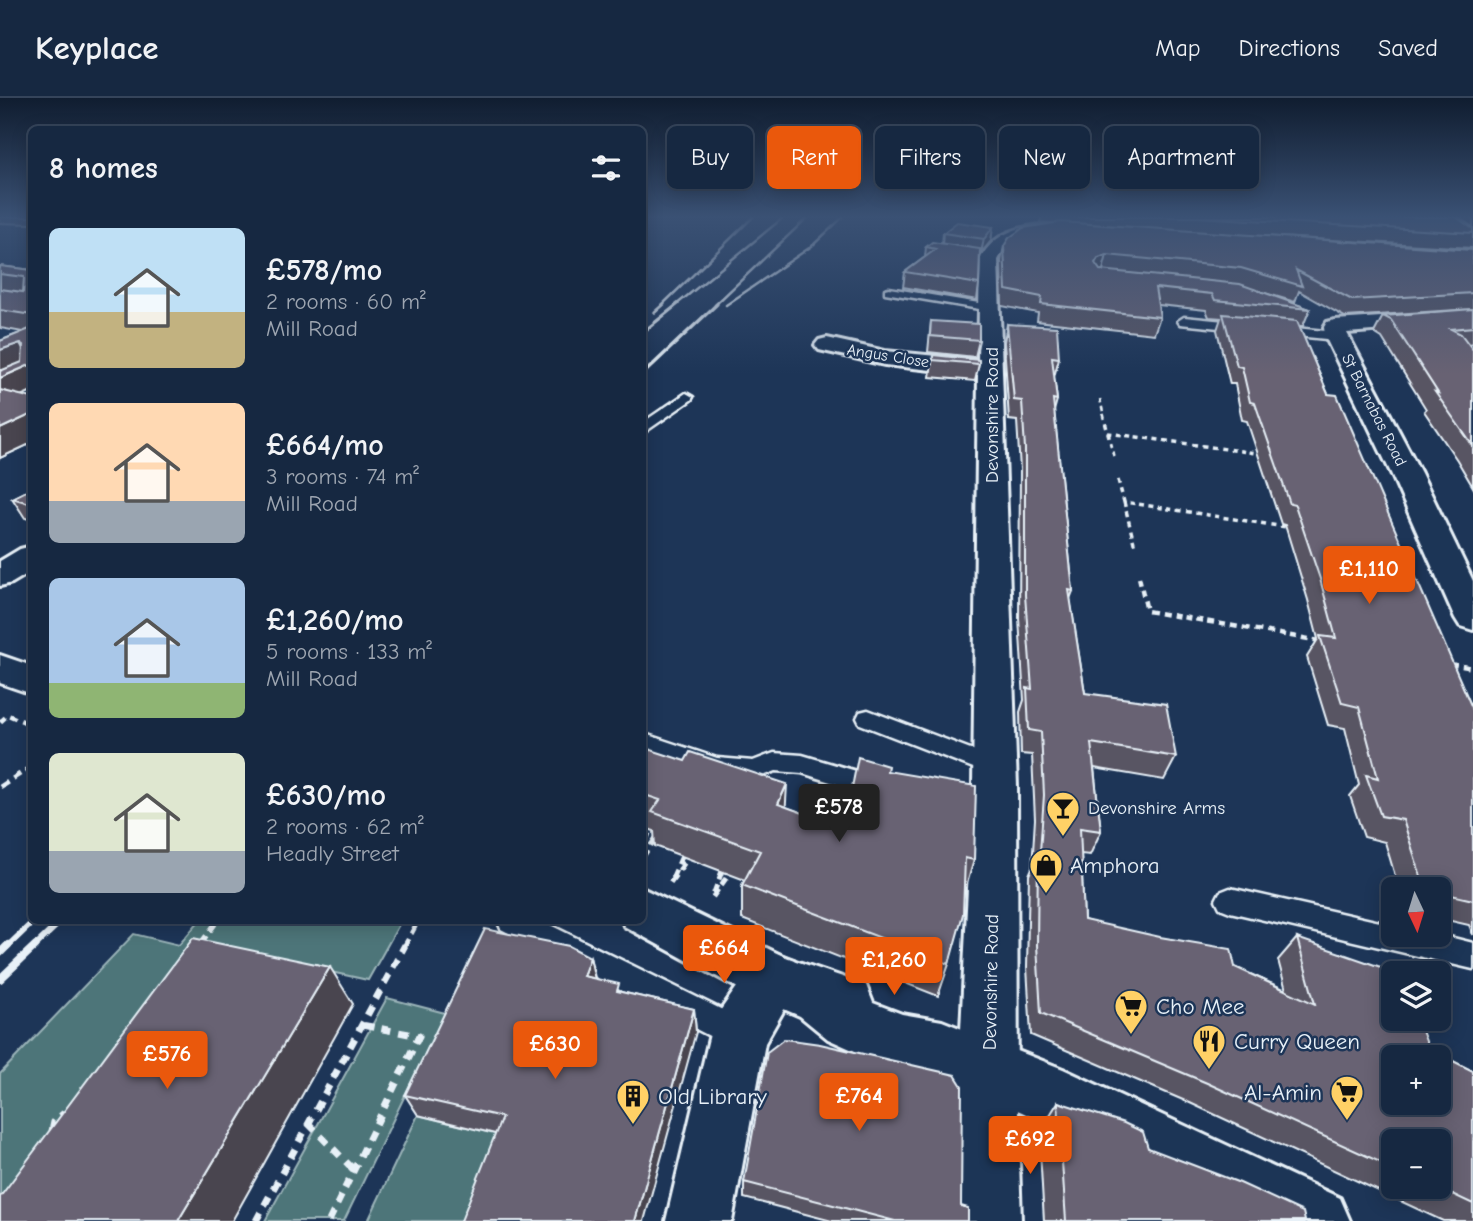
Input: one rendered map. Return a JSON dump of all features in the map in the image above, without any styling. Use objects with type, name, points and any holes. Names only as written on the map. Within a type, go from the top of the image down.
[{"type":"street","name":"Devonshire Road","points":[[985,269],[991,308],[992,369],[987,782],[966,1059],[987,1132],[989,1221]]},
{"type":"street","points":[[1294,311],[1336,332]]},
{"type":"street","name":"St Barnabas Road","points":[[1473,317],[1336,332],[1406,473],[1473,618]]},
{"type":"street","name":"Angus Close","points":[[827,345],[885,358],[992,369]]},
{"type":"street","points":[[0,668],[28,679]]},
{"type":"street","points":[[646,912],[797,988],[848,1020],[902,1043],[966,1059],[1042,1090],[1317,1221]]},
{"type":"street","points":[[699,1221],[738,1034],[797,988]]},
{"type":"lane","points":[[889,291],[991,308]]},
{"type":"lane","points":[[1184,321],[1336,332]]},
{"type":"lane","points":[[646,427],[686,397]]},
{"type":"lane","points":[[868,718],[987,782]]},
{"type":"lane","points":[[646,743],[717,767],[755,771],[774,762],[802,764],[899,794]]},
{"type":"lane","points":[[1230,900],[1473,956]]},
{"type":"lane","points":[[519,924],[738,1034]]},
{"type":"path","points":[[1100,399],[1114,456]]},
{"type":"path","points":[[1108,433],[1271,455]]},
{"type":"path","points":[[1118,480],[1135,547]]},
{"type":"path","points":[[1124,502],[1303,530]]},
{"type":"path","points":[[1139,578],[1147,611],[1322,641]]},
{"type":"path","points":[[1439,662],[1473,668]]},
{"type":"path","points":[[0,722],[8,715],[28,722]]},
{"type":"path","points":[[0,787],[28,769]]},
{"type":"path","points":[[646,852],[662,828]]},
{"type":"path","points":[[646,834],[656,838]]},
{"type":"path","points":[[722,871],[712,898],[729,874]]},
{"type":"path","points":[[194,953],[215,924]]},
{"type":"path","points":[[256,1221],[415,924]]},
{"type":"path","points":[[329,1221],[419,1036],[362,1025]]},
{"type":"path","points":[[51,1136],[54,1122],[74,1105]]},
{"type":"path","points":[[309,1123],[354,1170]]},
{"type":"green space","points":[[196,924],[399,924],[368,980],[229,950],[0,1221],[0,1074],[134,934],[179,945]]},
{"type":"green space","points":[[387,998],[445,1013],[344,1221],[265,1221]]},
{"type":"green space","points":[[418,1115],[511,1138],[479,1221],[368,1221]]},
{"type":"building","points":[[0,269],[28,270],[28,314],[0,310],[0,289],[23,292],[24,277],[0,274]]},
{"type":"building","points":[[908,269],[979,269],[979,284],[905,272]]},
{"type":"building","points":[[1005,269],[1100,269],[1240,284],[1310,309],[1215,300],[1212,294],[1155,288],[1160,317],[1041,304],[1042,297],[1006,290]]},
{"type":"building","points":[[1246,269],[1473,269],[1473,293],[1352,300],[1296,270],[1302,286]]},
{"type":"building","points":[[1473,309],[1473,327],[1451,329],[1461,334],[1473,350],[1473,446],[1435,392],[1438,393],[1391,320],[1383,316]]},
{"type":"building","points":[[1223,314],[1297,321],[1328,394],[1337,395],[1473,710],[1473,900],[1451,895],[1451,877],[1421,877],[1403,820],[1381,816],[1366,775],[1378,778],[1359,707],[1342,703],[1320,636],[1336,638],[1320,579],[1295,505],[1290,504],[1255,403],[1250,402],[1242,367],[1237,366]]},
{"type":"building","points":[[931,321],[979,324],[979,340],[930,336]]},
{"type":"building","points":[[1007,324],[1057,327],[1059,358],[1052,357],[1057,400],[1053,399],[1073,591],[1069,590],[1085,693],[1166,704],[1176,757],[1091,743],[1101,831],[1080,828],[1084,920],[1231,949],[1235,967],[1315,1004],[1297,938],[1381,967],[1381,1031],[1422,1031],[1427,1045],[1381,1045],[1381,1115],[1451,1115],[1451,1060],[1473,1071],[1473,1204],[1451,1194],[1451,1129],[1381,1129],[1381,1163],[1207,1083],[1041,1013],[1037,945],[1038,852],[1044,795],[1041,732],[1029,730],[1027,688],[1032,689],[1025,595],[1025,449],[1022,401],[1014,400]]},
{"type":"building","points":[[28,330],[28,366],[0,378],[0,371],[22,362],[23,345],[20,343],[0,350],[0,341]]},
{"type":"building","points":[[933,355],[979,360],[979,364],[933,360]]},
{"type":"building","points":[[0,390],[28,397],[28,416],[0,429]]},
{"type":"building","points":[[28,490],[28,503],[12,498]]},
{"type":"building","points":[[646,748],[685,761],[690,752],[787,784],[778,804],[844,828],[858,757],[888,766],[887,771],[976,786],[974,860],[965,858],[963,914],[949,964],[742,885],[760,851],[652,812],[660,800],[646,795]]},
{"type":"building","points":[[485,929],[569,946],[590,957],[583,976],[619,984],[617,991],[694,1009],[635,1221],[461,1221],[502,1117],[405,1095]]},
{"type":"building","points":[[193,938],[330,967],[178,1221],[0,1221],[0,1197]]},
{"type":"building","points":[[784,1039],[820,1044],[955,1075],[962,1086],[961,1206],[968,1208],[968,1221],[895,1221],[744,1182],[767,1052]]},
{"type":"building","points":[[1058,1102],[1124,1123],[1143,1132],[1148,1148],[1240,1183],[1303,1212],[1305,1221],[1066,1221]]},
{"type":"railway","points":[[662,305],[699,269]]},
{"type":"railway","points":[[676,305],[720,269]]},
{"type":"railway","points":[[715,305],[753,269]]},
{"type":"railway","points":[[726,305],[778,269]]},
{"type":"railway","points":[[655,312],[664,304]]},
{"type":"railway","points":[[646,330],[678,304]]},
{"type":"railway","points":[[646,371],[717,304]]},
{"type":"railway","points":[[7,947],[31,924]]},
{"type":"railway","points":[[34,947],[58,924]]},
{"type":"railway","points":[[0,953],[8,945]]},
{"type":"railway","points":[[0,979],[36,945]]},
{"type":"place","name":"Devonshire Arms","points":[[1063,838]]},
{"type":"place","name":"Amphora","points":[[1046,895]]},
{"type":"place","name":"Cho Mee","points":[[1131,1036]]},
{"type":"place","name":"Curry Queen","points":[[1209,1071]]},
{"type":"place","name":"Al-Amin","points":[[1347,1122]]},
{"type":"place","name":"Old Library","points":[[633,1126]]}]
